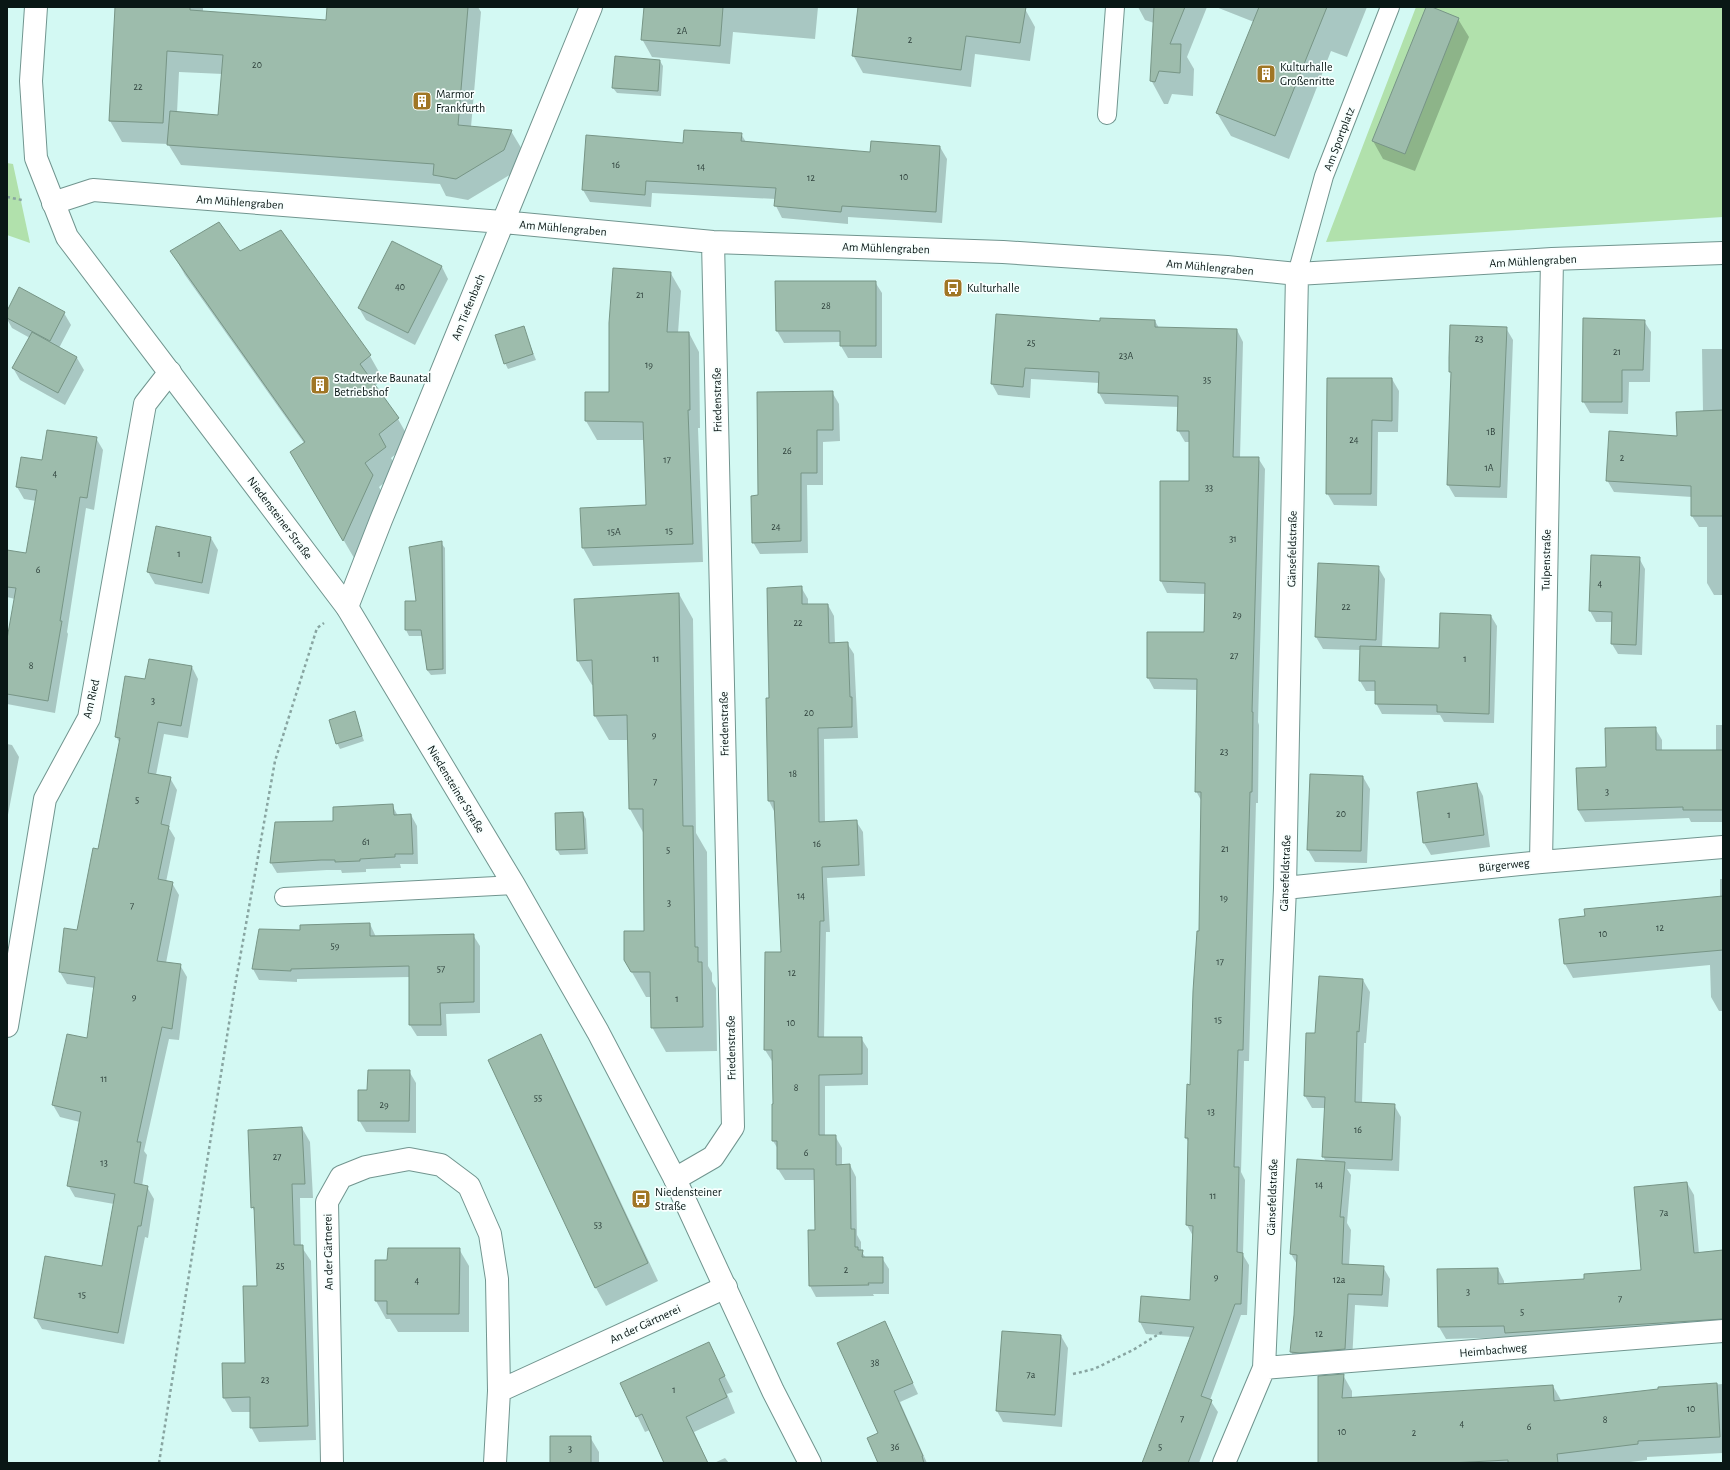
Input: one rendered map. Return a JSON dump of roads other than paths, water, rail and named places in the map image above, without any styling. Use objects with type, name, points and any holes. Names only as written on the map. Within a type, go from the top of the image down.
[{"type":"street","name":"Niedensteiner Straße","points":[[36,7],[31,81],[36,158],[66,237],[347,607],[514,885],[598,1032],[675,1179],[773,1391],[810,1463]]},
{"type":"street","name":"Am Tiefenbach","points":[[347,607],[502,222],[591,7]]},
{"type":"street","name":"Am Mühlengraben","points":[[53,203],[93,190],[502,222],[714,242],[1003,252],[1297,274],[1552,259],[1723,253]]},
{"type":"street","name":"Friedenstraße","points":[[675,1179],[713,1157],[733,1126],[714,242]]},
{"type":"street","name":"Tulpenstraße","points":[[1541,862],[1552,259]]},
{"type":"street","name":"Gänsefeldstraße","points":[[1224,1463],[1264,1368],[1285,888],[1297,274]]},
{"type":"street","name":"Am Ried","points":[[7,1026],[45,799],[89,718],[145,404],[170,372]]},
{"type":"street","name":"Bürgerweg","points":[[1285,888],[1541,862],[1723,847]]},
{"type":"street","name":"An der Gärtnerei","points":[[332,1463],[327,1202],[341,1177],[366,1167],[409,1159],[441,1165],[469,1186],[490,1234],[498,1279],[499,1391],[495,1463]]},
{"type":"street","name":"An der Gärtnerei","points":[[499,1391],[726,1287]]},
{"type":"street","name":"Heimbachweg","points":[[1264,1368],[1723,1331]]},
{"type":"lane","points":[[1107,115],[1115,7]]},
{"type":"lane","name":"Am Sportplatz","points":[[1297,274],[1324,176],[1390,7]]},
{"type":"lane","points":[[284,897],[514,885]]},
{"type":"place","name":"Kulturhalle Großenritte","points":[[1266,74]]},
{"type":"place","name":"Marmor Frankfurth","points":[[422,101]]},
{"type":"place","name":"Kulturhalle","points":[[953,288]]},
{"type":"place","name":"Stadtwerke Baunatal Betriebshof","points":[[320,385]]},
{"type":"place","name":"Niedensteiner Straße","points":[[641,1199]]}]
